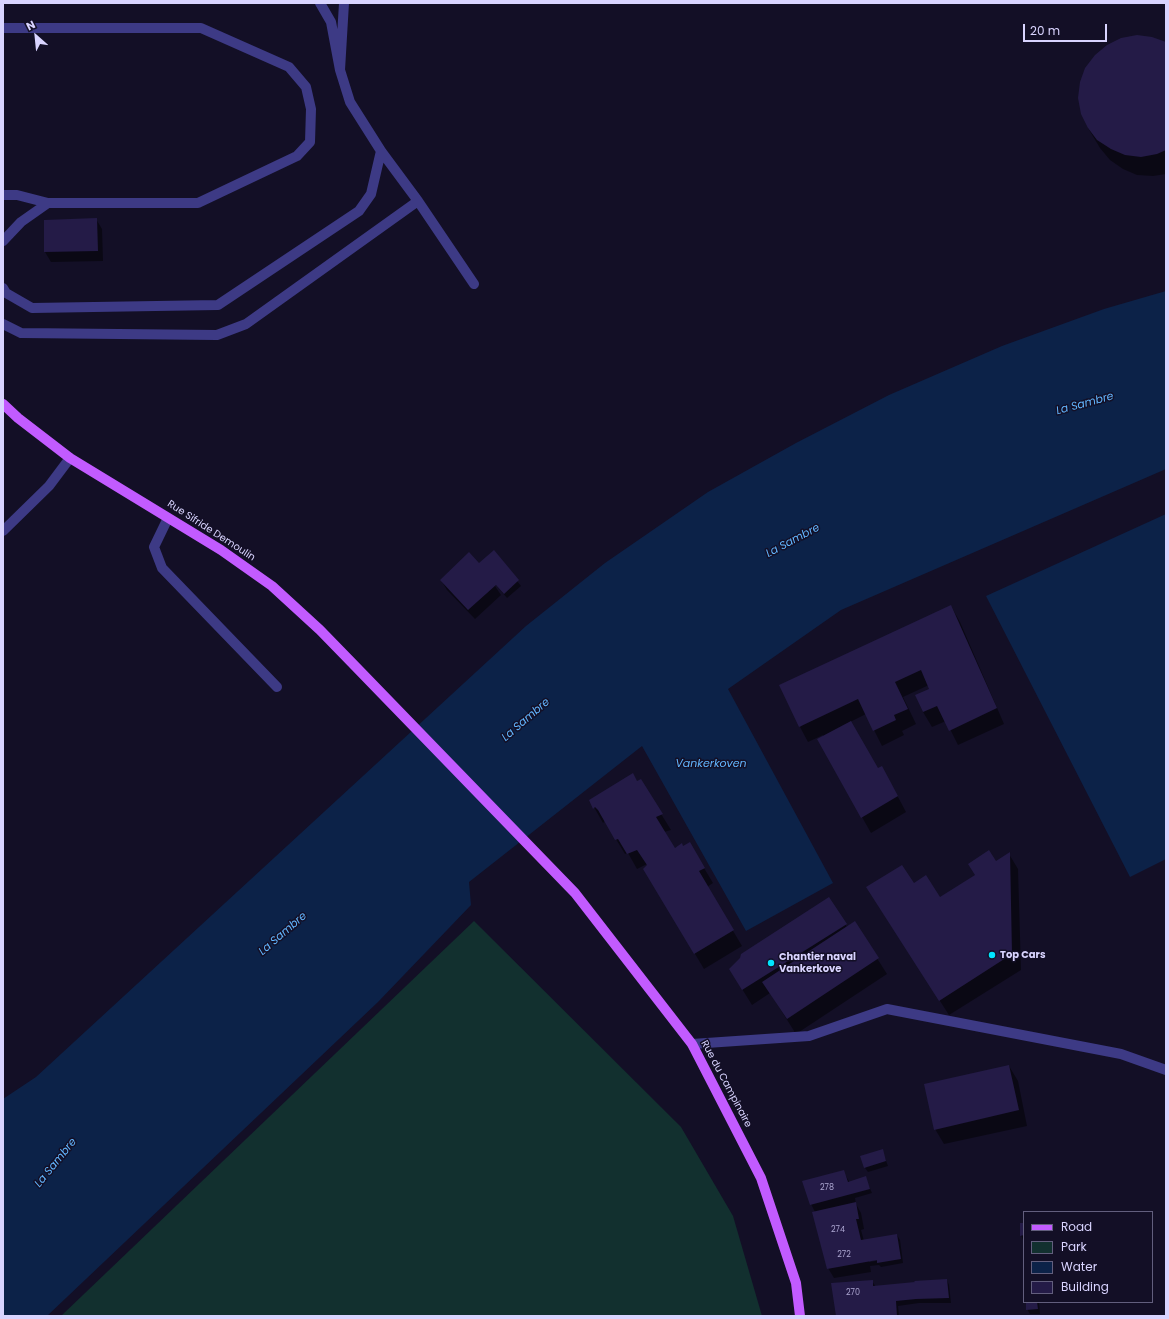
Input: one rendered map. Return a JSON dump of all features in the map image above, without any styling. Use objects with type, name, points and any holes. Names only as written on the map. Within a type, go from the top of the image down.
[{"type":"main road","name":"Rue Sifride Demoulin","points":[[3,404],[18,418],[70,458],[221,550],[272,586],[320,630],[575,893]]},
{"type":"main road","name":"Rue du Campinaire","points":[[575,893],[692,1044],[761,1178],[796,1283],[800,1316]]},
{"type":"lane","points":[[320,3],[331,22],[340,70],[350,102],[381,151],[418,201],[474,284]]},
{"type":"lane","points":[[340,70],[344,3]]},
{"type":"lane","points":[[3,28],[201,28],[289,67],[306,86],[312,109],[310,142],[296,156],[198,203],[48,202],[17,195],[3,195]]},
{"type":"lane","points":[[3,288],[6,293],[32,308],[218,305],[359,212],[371,194],[381,151]]},
{"type":"lane","points":[[3,324],[21,333],[217,334],[246,324],[418,201]]},
{"type":"lane","points":[[3,241],[21,222],[48,202]]},
{"type":"lane","points":[[3,531],[49,486],[70,458]]},
{"type":"lane","points":[[168,518],[154,547],[162,568],[277,687]]},
{"type":"lane","points":[[692,1044],[809,1036],[887,1009],[1121,1054],[1166,1070]]},
{"type":"green space","points":[[474,921],[681,1127],[733,1216],[762,1316],[61,1316]]},
{"type":"water","points":[[1166,291],[1166,469],[841,610],[728,689],[833,883],[746,931],[642,746],[469,882],[471,905],[378,1002],[47,1316],[3,1316],[3,1099],[36,1077],[526,626],[605,563],[708,492],[796,443],[889,395],[1002,346],[1104,309]]},
{"type":"water","points":[[1166,514],[1166,859],[1130,877],[986,596]]},
{"type":"building","points":[[1137,35],[1152,37],[1166,42],[1166,150],[1157,154],[1141,157],[1125,155],[1111,149],[1097,140],[1088,128],[1081,114],[1078,98],[1080,82],[1085,68],[1095,55],[1107,45],[1121,38]]},
{"type":"building","points":[[97,218],[98,251],[44,252],[44,220]]},
{"type":"building","points":[[494,550],[519,580],[504,594],[496,585],[468,610],[440,580],[469,552],[479,563]]},
{"type":"building","points":[[951,605],[997,708],[949,731],[937,706],[923,712],[915,695],[929,689],[921,670],[895,682],[908,709],[894,715],[896,720],[873,731],[858,699],[799,727],[779,685]]},
{"type":"building","points":[[851,721],[878,768],[882,766],[898,796],[861,818],[817,739]]},
{"type":"building","points":[[633,773],[637,781],[641,779],[663,814],[656,817],[675,848],[682,843],[683,846],[690,842],[705,868],[699,871],[734,930],[694,954],[643,869],[647,865],[637,850],[627,854],[618,839],[615,840],[598,810],[595,807],[593,809],[589,800]]},
{"type":"building","points":[[989,850],[996,861],[1010,852],[1012,954],[939,1001],[866,887],[902,865],[914,883],[926,875],[940,897],[975,875],[968,864]]},
{"type":"building","points":[[829,897],[847,924],[742,990],[729,969],[740,958],[741,954]]},
{"type":"building","points":[[855,921],[879,958],[787,1019],[762,982]]},
{"type":"building","points":[[1009,1065],[1019,1110],[934,1130],[924,1084]]},
{"type":"building","points":[[883,1149],[886,1161],[864,1168],[860,1156]]},
{"type":"building","points":[[844,1170],[848,1182],[866,1176],[870,1189],[810,1205],[802,1181]]},
{"type":"building","points":[[856,1202],[859,1219],[856,1219],[861,1240],[897,1234],[901,1259],[877,1263],[877,1260],[827,1269],[812,1212]]},
{"type":"building","points":[[1020,1223],[1023,1223],[1023,1235],[1020,1236]]},
{"type":"building","points":[[947,1279],[949,1298],[896,1301],[897,1316],[836,1316],[831,1283],[873,1280],[873,1286]]},
{"type":"building","points":[[1026,1303],[1037,1303],[1038,1309],[1026,1310]]},
{"type":"place","name":"Top Cars","points":[[992,955]]},
{"type":"place","name":"Chantier naval Vankerkove","points":[[771,963]]},
{"type":"water label","name":"La Sambre","points":[[1085,404]]},
{"type":"water label","name":"La Sambre","points":[[793,541]]},
{"type":"water label","name":"La Sambre","points":[[526,720]]},
{"type":"water label","name":"Vankerkoven","points":[[711,764]]},
{"type":"water label","name":"La Sambre","points":[[283,934]]},
{"type":"water label","name":"La Sambre","points":[[56,1163]]}]
